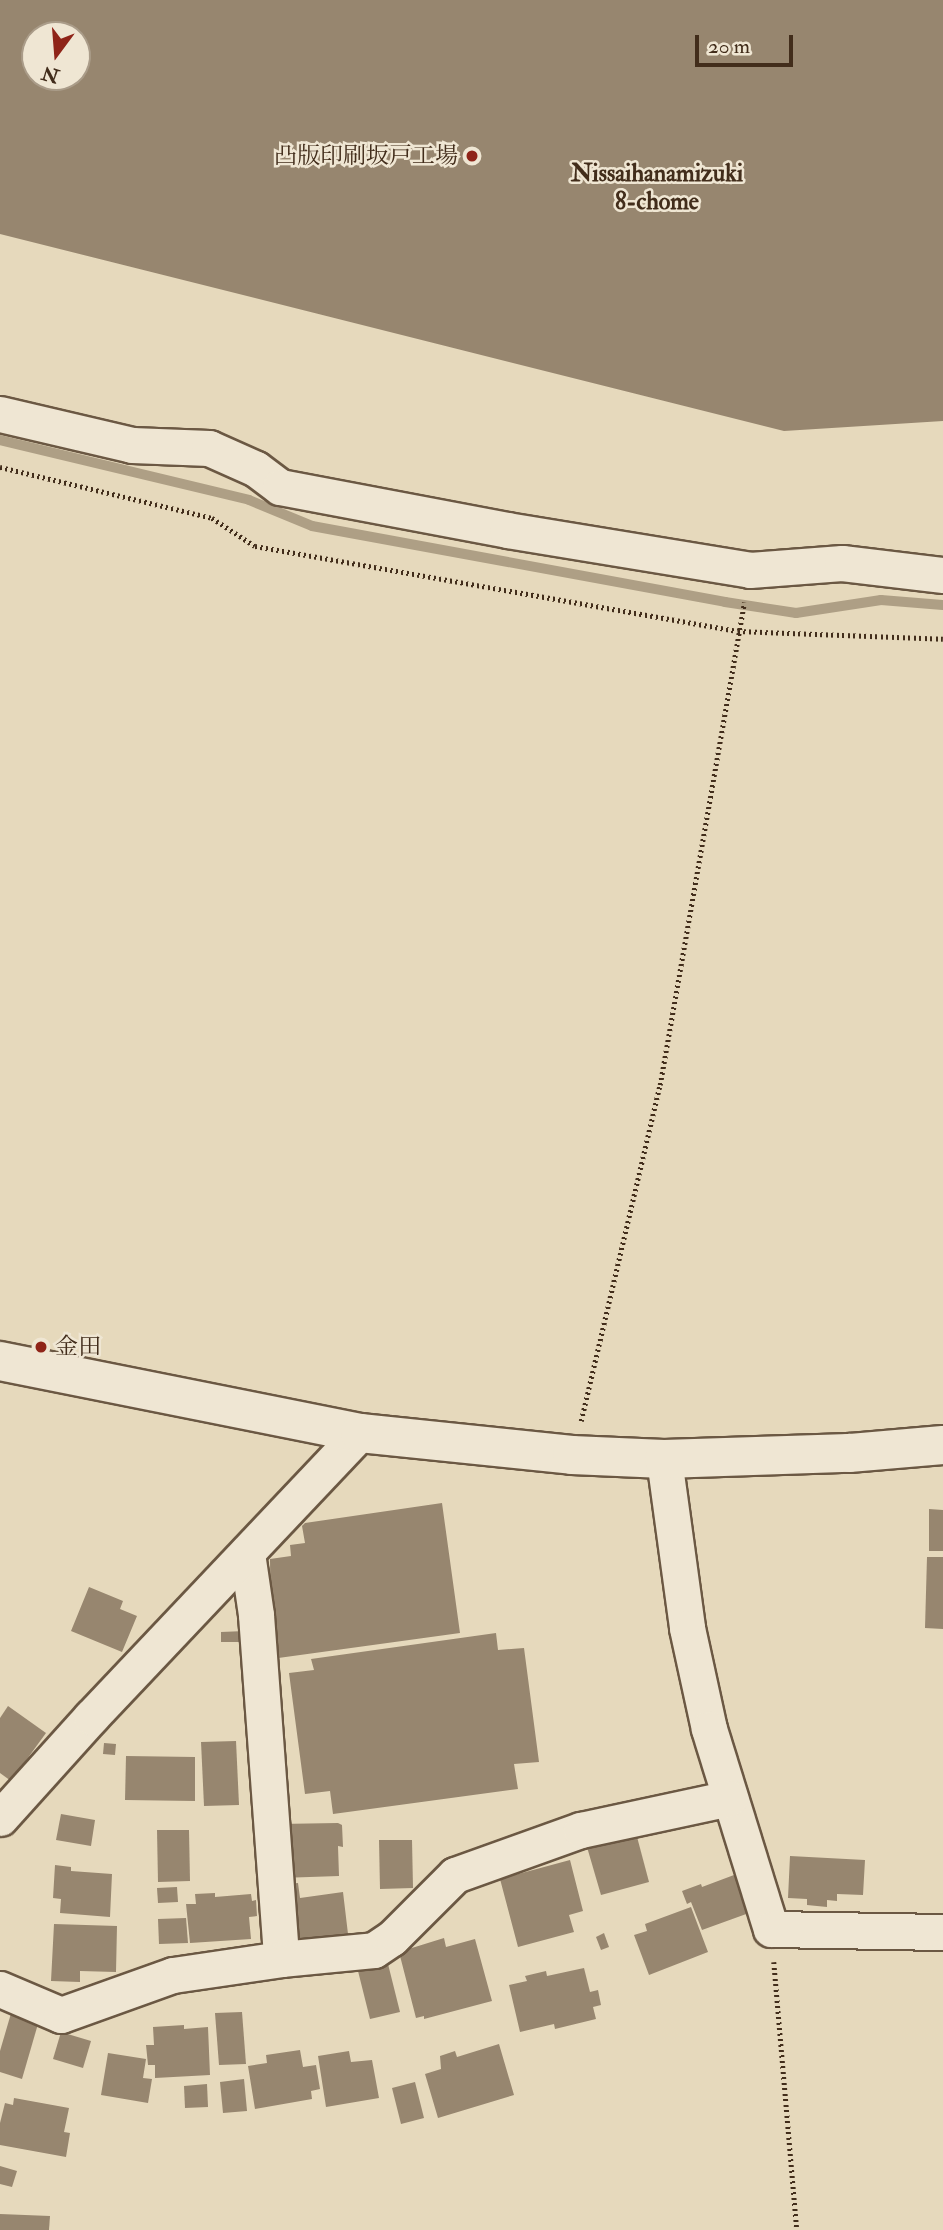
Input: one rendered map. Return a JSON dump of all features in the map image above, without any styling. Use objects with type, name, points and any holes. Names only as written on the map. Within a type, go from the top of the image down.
[{"type":"street","points":[[0,414],[132,445],[209,448],[256,469],[280,487],[507,530],[750,570],[842,563],[943,575]]},
{"type":"street","points":[[0,1361],[360,1433],[572,1455],[664,1459],[849,1453],[943,1445]]},
{"type":"street","points":[[0,1818],[360,1433]]},
{"type":"street","points":[[664,1459],[687,1628],[709,1729],[771,1929],[943,1932]]},
{"type":"street","points":[[247,1553],[256,1615],[281,1959]]},
{"type":"street","points":[[0,1989],[61,2014],[96,2005],[173,1975],[281,1959],[374,1950],[392,1938],[455,1875],[581,1830],[730,1798]]},
{"type":"path","points":[[0,467],[212,518],[255,546],[738,631],[943,639]]},
{"type":"path","points":[[572,1455],[660,1085],[745,595]]},
{"type":"path","points":[[771,1929],[797,2230]]},
{"type":"building","name":"凸版印刷坂戸工場","points":[[0,0],[943,0],[943,421],[784,431],[0,234]]},
{"type":"building","points":[[442,1503],[460,1633],[271,1659],[270,1559],[291,1556],[290,1545],[305,1543],[302,1526],[305,1523]]},
{"type":"building","points":[[929,1509],[943,1510],[943,1551],[929,1551]]},
{"type":"building","points":[[927,1557],[943,1557],[943,1629],[925,1628]]},
{"type":"building","points":[[89,1587],[123,1601],[120,1609],[137,1616],[122,1652],[71,1631]]},
{"type":"building","points":[[245,1631],[245,1642],[221,1642],[221,1632]]},
{"type":"building","points":[[496,1633],[498,1650],[524,1648],[539,1762],[514,1764],[518,1789],[333,1814],[330,1791],[305,1794],[289,1673],[314,1670],[311,1659]]},
{"type":"building","points":[[8,1706],[46,1733],[11,1781],[0,1773],[0,1718]]},
{"type":"building","points":[[236,1741],[239,1805],[204,1806],[201,1742]]},
{"type":"building","points":[[104,1743],[116,1744],[115,1755],[103,1754]]},
{"type":"building","points":[[126,1756],[195,1757],[195,1801],[125,1800]]},
{"type":"building","points":[[61,1814],[95,1820],[91,1846],[56,1840]]},
{"type":"building","points":[[279,1824],[342,1825],[343,1847],[338,1846],[339,1876],[280,1878]]},
{"type":"building","points":[[157,1830],[189,1830],[190,1881],[158,1882]]},
{"type":"building","points":[[636,1833],[649,1882],[601,1895],[587,1847]]},
{"type":"building","points":[[379,1840],[412,1840],[413,1888],[380,1889]]},
{"type":"building","points":[[790,1856],[865,1860],[863,1895],[837,1894],[837,1901],[827,1900],[827,1907],[807,1905],[807,1899],[788,1898]]},
{"type":"building","points":[[570,1860],[583,1911],[569,1915],[574,1932],[518,1947],[500,1879]]},
{"type":"building","points":[[55,1865],[71,1867],[71,1871],[112,1874],[110,1917],[60,1913],[61,1899],[53,1898]]},
{"type":"building","points":[[734,1875],[749,1913],[702,1930],[691,1902],[687,1904],[682,1891]]},
{"type":"building","points":[[298,1883],[300,1898],[343,1892],[348,1934],[293,1941],[286,1884]]},
{"type":"building","points":[[177,1887],[178,1902],[158,1903],[157,1888]]},
{"type":"building","points":[[215,1893],[215,1897],[251,1894],[252,1901],[256,1900],[257,1916],[249,1917],[251,1939],[190,1943],[186,1904],[196,1904],[195,1894]]},
{"type":"building","points":[[691,1907],[708,1952],[649,1975],[634,1935],[647,1931],[645,1924]]},
{"type":"building","points":[[186,1918],[188,1943],[159,1944],[158,1919]]},
{"type":"building","points":[[54,1924],[117,1926],[116,1972],[80,1971],[80,1982],[51,1981]]},
{"type":"building","points":[[604,1933],[609,1947],[601,1950],[596,1937]]},
{"type":"building","points":[[444,1938],[446,1947],[475,1939],[492,2001],[424,2019],[424,2016],[416,2018],[399,1952]]},
{"type":"building","points":[[388,1964],[400,2012],[370,2019],[358,1971]]},
{"type":"building","points":[[584,1968],[590,1992],[598,1990],[601,2005],[593,2007],[596,2019],[555,2029],[554,2024],[520,2032],[509,1985],[527,1981],[525,1976],[546,1971],[547,1976]]},
{"type":"building","points":[[12,2010],[40,2017],[22,2079],[0,2072],[0,2051]]},
{"type":"building","points":[[242,2012],[246,2064],[219,2065],[215,2013]]},
{"type":"building","points":[[184,2025],[184,2029],[208,2027],[210,2075],[155,2078],[155,2065],[148,2065],[146,2045],[154,2045],[153,2027]]},
{"type":"building","points":[[61,2032],[91,2041],[83,2068],[53,2059]]},
{"type":"building","points":[[499,2044],[514,2095],[438,2118],[425,2074],[441,2069],[440,2056],[455,2051],[457,2057]]},
{"type":"building","points":[[300,2050],[303,2067],[316,2065],[320,2089],[311,2091],[312,2099],[255,2109],[248,2066],[267,2063],[266,2055]]},
{"type":"building","points":[[349,2051],[351,2062],[372,2060],[379,2098],[326,2107],[318,2056]]},
{"type":"building","points":[[108,2053],[146,2059],[143,2078],[152,2079],[148,2103],[101,2095]]},
{"type":"building","points":[[244,2079],[247,2111],[223,2113],[220,2082]]},
{"type":"building","points":[[415,2082],[424,2118],[401,2124],[392,2088]]},
{"type":"building","points":[[207,2084],[208,2107],[185,2108],[184,2086]]},
{"type":"building","points":[[14,2098],[69,2108],[64,2132],[70,2133],[66,2157],[0,2145],[0,2123],[5,2103],[13,2105]]},
{"type":"building","points":[[0,2166],[17,2171],[12,2187],[0,2184]]},
{"type":"building","points":[[0,2214],[50,2216],[49,2230],[0,2230]]},
{"type":"waterway","points":[[0,440],[249,500],[312,526],[725,602],[796,613],[881,600],[943,605]]},
{"type":"place","name":"凸版印刷坂戸工場","points":[[472,156]]},
{"type":"place","name":"金田","points":[[41,1347]]},
{"type":"district","name":"Nissaihanamizuki 8-chome","points":[[657,188]]}]
